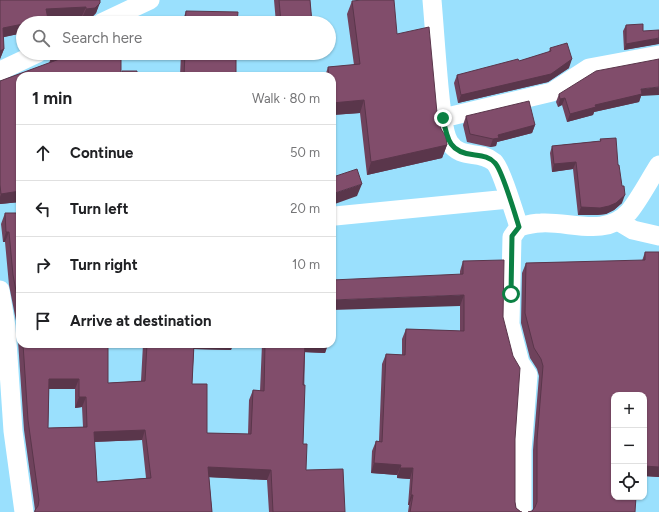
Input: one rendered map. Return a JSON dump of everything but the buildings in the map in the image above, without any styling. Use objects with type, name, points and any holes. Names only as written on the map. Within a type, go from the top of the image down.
[{"type":"street","points":[[116,16],[150,0]]},
{"type":"street","points":[[432,0],[438,76],[446,137],[457,151],[468,155],[485,156],[496,163],[519,227]]},
{"type":"street","points":[[443,118],[552,92],[588,68],[659,55]]},
{"type":"street","points":[[0,71],[23,60]]},
{"type":"street","points":[[522,512],[522,450],[528,375],[520,363],[510,324],[512,236],[519,227],[541,223],[585,227],[601,226],[618,221],[629,211],[659,165]]},
{"type":"street","points":[[336,216],[509,199]]},
{"type":"street","points":[[618,221],[633,230],[659,236]]},
{"type":"street","points":[[0,290],[6,327],[13,431],[24,512]]},
{"type":"route","points":[[443,118],[446,137],[450,144],[457,151],[468,155],[485,156],[496,163],[504,182],[519,227],[512,236],[511,294]]}]
